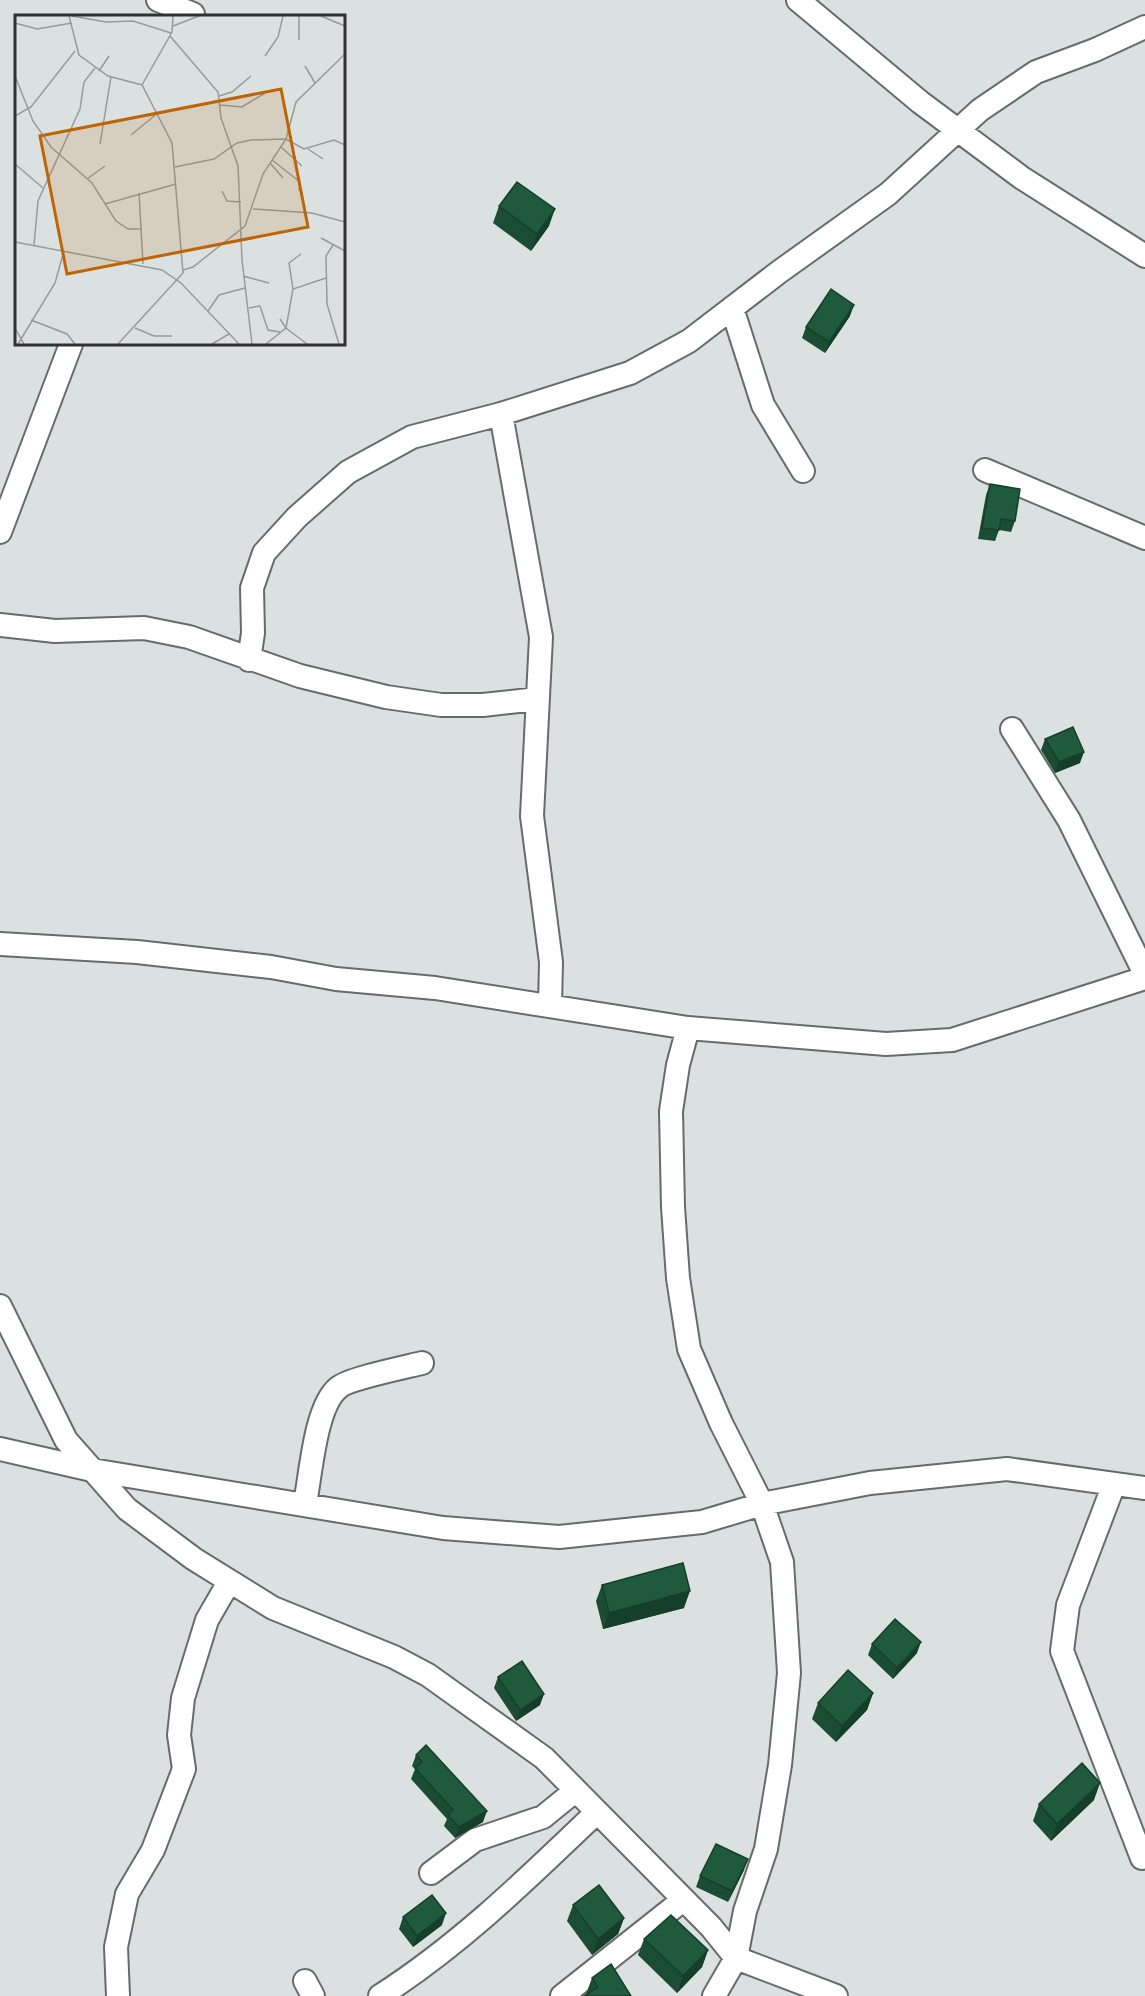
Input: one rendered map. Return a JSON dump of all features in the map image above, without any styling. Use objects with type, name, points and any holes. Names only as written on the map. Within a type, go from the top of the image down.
[{"type":"street","points":[[158,0],[195,10]]},
{"type":"street","points":[[798,0],[920,102],[1022,178],[1145,256]]},
{"type":"street","points":[[249,660],[253,633],[252,588],[264,553],[297,517],[348,472],[412,437],[501,414],[630,373],[689,341],[888,194],[960,132],[980,110],[1036,72],[1095,50],[1145,27]]},
{"type":"street","points":[[732,308],[763,405],[803,471]]},
{"type":"street","points":[[0,532],[71,345]]},
{"type":"street","points":[[501,414],[541,637],[532,816],[551,962],[550,1006]]},
{"type":"street","points":[[986,470],[1145,538]]},
{"type":"street","points":[[0,625],[55,631],[144,628],[189,637],[249,660],[322,682],[386,697],[441,705],[483,705],[537,699]]},
{"type":"street","points":[[0,944],[137,952],[249,964],[336,979],[435,988],[688,1028],[886,1044],[952,1040],[1145,976],[1069,820],[1012,729]]},
{"type":"street","points":[[688,1028],[678,1065],[671,1111],[673,1207],[683,1314],[689,1349],[721,1424],[762,1504],[782,1562],[789,1673],[780,1765],[766,1849],[745,1911],[736,1958],[714,1996]]},
{"type":"street","points":[[0,1306],[66,1440],[127,1509],[229,1582],[273,1608],[394,1657],[428,1675],[544,1758],[711,1927],[736,1958],[836,1996]]},
{"type":"street","points":[[305,1503],[320,1425],[329,1398],[339,1386],[422,1363]]},
{"type":"street","points":[[0,1449],[92,1470],[305,1503],[443,1528],[559,1537],[702,1522],[762,1504],[870,1483],[1006,1469],[1145,1488]]},
{"type":"street","points":[[1114,1484],[1068,1605],[1062,1652],[1142,1858]]},
{"type":"street","points":[[118,1996],[116,1947],[127,1894],[153,1850],[184,1768],[179,1735],[183,1698],[207,1620],[229,1582]]},
{"type":"street","points":[[431,1872],[475,1840],[543,1817],[575,1791]]},
{"type":"street","points":[[380,1996],[423,1968],[488,1917],[596,1813]]},
{"type":"street","points":[[562,1996],[683,1900]]},
{"type":"building","points":[[517,182],[555,209],[537,234],[499,206]]},
{"type":"building","points":[[831,289],[854,305],[829,342],[806,327]]},
{"type":"building","points":[[990,484],[1020,489],[1015,521],[1001,519],[999,530],[982,528]]},
{"type":"building","points":[[1073,727],[1084,752],[1059,762],[1045,739]]},
{"type":"building","points":[[683,1563],[690,1591],[609,1613],[602,1585]]},
{"type":"building","points":[[895,1619],[921,1642],[897,1668],[872,1644]]},
{"type":"building","points":[[522,1661],[544,1694],[520,1710],[498,1677]]},
{"type":"building","points":[[848,1670],[873,1693],[842,1726],[818,1703]]},
{"type":"building","points":[[426,1745],[487,1811],[459,1827],[448,1815],[453,1810],[415,1768],[422,1762],[416,1755]]},
{"type":"building","points":[[1082,1763],[1100,1783],[1057,1824],[1039,1804]]},
{"type":"building","points":[[716,1844],[748,1859],[732,1891],[700,1876]]},
{"type":"building","points":[[599,1885],[624,1918],[598,1939],[573,1905]]},
{"type":"building","points":[[432,1895],[446,1913],[417,1936],[403,1917]]},
{"type":"building","points":[[671,1915],[708,1950],[683,1976],[644,1939]]},
{"type":"building","points":[[611,1964],[631,1996],[584,1996],[598,1987],[592,1978]]}]
